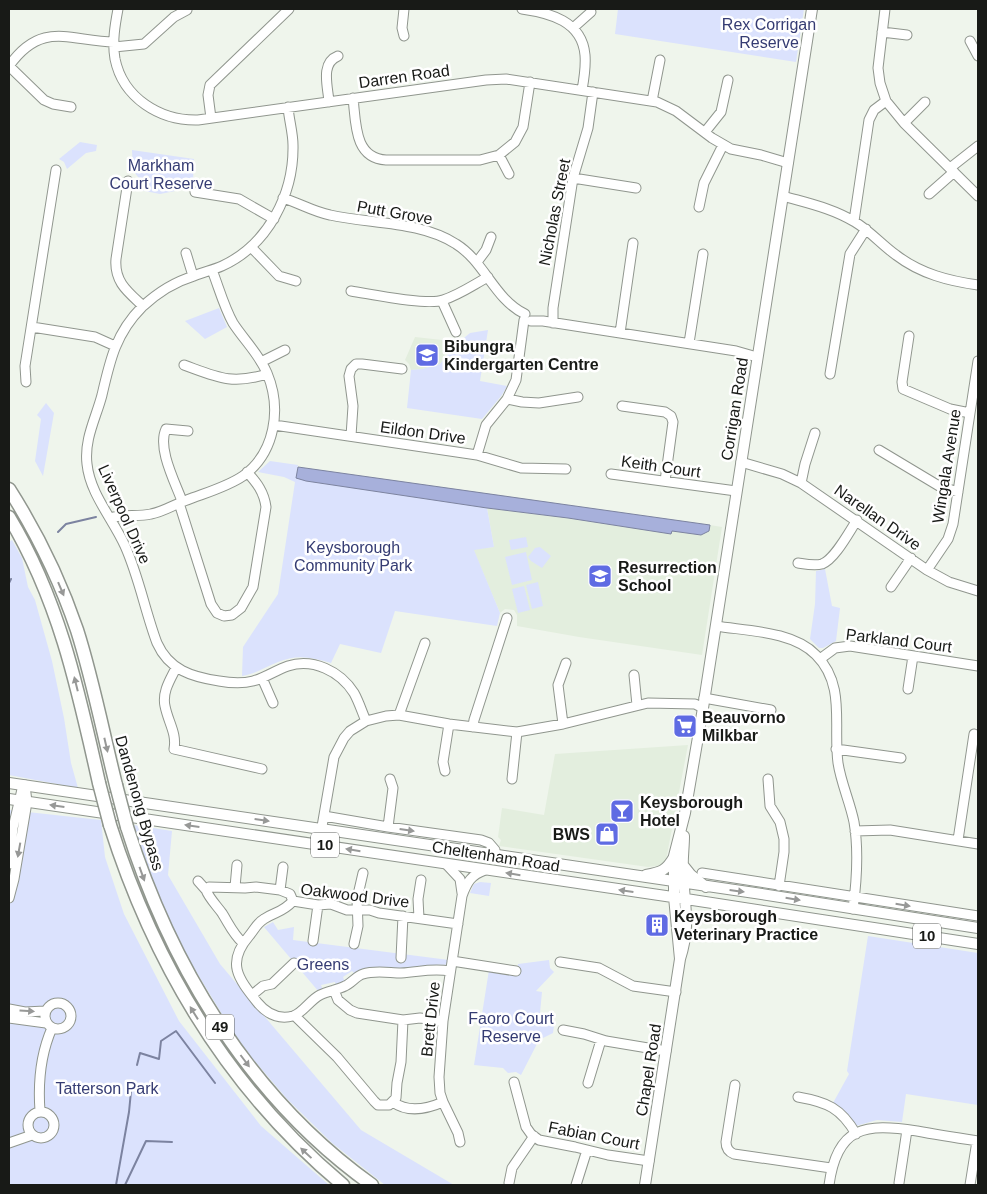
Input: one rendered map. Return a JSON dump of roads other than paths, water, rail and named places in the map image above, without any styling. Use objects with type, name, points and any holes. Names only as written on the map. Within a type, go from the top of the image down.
[{"type":"highway","name":"Dandenong Bypass","points":[[9,489],[41,544],[62,591],[81,644],[127,827],[145,881],[189,976],[221,1027],[255,1074],[291,1114],[330,1152],[372,1185]]},
{"type":"highway","name":"Dandenong Bypass","points":[[9,517],[49,597],[68,651],[110,826],[132,890],[162,956],[211,1041],[241,1083],[277,1124],[343,1185]]},
{"type":"main road","name":"Corrigan Road","points":[[673,881],[674,856],[685,813],[704,703],[812,9]]},
{"type":"main road","name":"Cheltenham Road","points":[[9,783],[322,828],[978,928]]},
{"type":"main road","name":"Cheltenham Road","points":[[18,800],[978,944]]},
{"type":"main road","name":"Corrigan Road","points":[[685,813],[683,865],[686,899]]},
{"type":"main road","points":[[638,876],[659,872],[667,868],[674,856]]},
{"type":"main road","points":[[683,865],[691,875],[706,887]]},
{"type":"main road","name":"Chapel Road","points":[[673,881],[680,959]]},
{"type":"main road","name":"Chapel Road","points":[[645,1185],[680,959],[686,938],[686,899]]},
{"type":"main road","points":[[687,922],[694,910],[699,906],[709,903]]},
{"type":"street","name":"Darren Road","points":[[118,9],[114,44],[117,64],[124,80],[130,90],[143,103],[154,111],[173,118],[189,120],[211,118],[494,79],[530,82],[652,101],[676,111],[722,145],[736,150],[788,159]]},
{"type":"street","points":[[211,118],[208,96],[210,85],[289,9]]},
{"type":"street","points":[[404,9],[402,28],[404,36]]},
{"type":"street","points":[[522,9],[550,14],[558,17],[573,28],[582,42],[585,51],[586,62],[582,90]]},
{"type":"street","points":[[885,9],[879,76],[886,101],[904,123],[978,196]]},
{"type":"street","points":[[72,107],[53,104],[44,100],[9,66],[20,52],[29,45],[50,37],[63,36],[135,46],[148,42],[174,17],[187,10]]},
{"type":"street","points":[[573,28],[591,12]]},
{"type":"street","points":[[882,32],[907,35]]},
{"type":"street","points":[[970,41],[978,56]]},
{"type":"street","points":[[329,102],[327,70],[329,62],[338,56]]},
{"type":"street","points":[[652,101],[660,60]]},
{"type":"street","points":[[705,132],[721,112],[728,80]]},
{"type":"street","points":[[352,98],[358,140],[367,154],[373,157],[386,160],[480,160],[500,155],[515,142],[523,127],[530,82]]},
{"type":"street","name":"Nicholas Street","points":[[548,322],[553,308],[572,178],[588,128],[594,92]]},
{"type":"street","points":[[854,221],[868,120],[874,110],[886,101]]},
{"type":"street","points":[[904,123],[925,102]]},
{"type":"street","name":"Liverpool Drive","points":[[288,108],[293,147],[284,196],[274,219],[261,237],[236,258],[212,270],[170,286],[143,306],[126,327],[115,346],[109,362],[99,406],[89,435],[86,451],[89,476],[130,558],[157,643],[165,657],[176,668],[193,676],[228,682],[242,682],[262,678],[287,666],[310,664],[322,667],[334,673],[354,693],[366,721]]},
{"type":"street","points":[[699,207],[704,183],[722,145]]},
{"type":"street","points":[[930,194],[978,146]]},
{"type":"street","points":[[500,155],[509,174]]},
{"type":"street","points":[[26,382],[25,366],[56,170]]},
{"type":"street","points":[[572,178],[636,188]]},
{"type":"street","points":[[128,181],[116,259],[116,272],[122,287],[143,306]]},
{"type":"street","points":[[195,192],[239,200],[274,219]]},
{"type":"street","name":"Putt Grove","points":[[284,196],[330,216],[433,232],[457,244],[477,262],[496,290],[527,320],[758,354]]},
{"type":"street","points":[[782,200],[832,210],[866,229],[898,257],[920,270],[944,279],[978,285]]},
{"type":"street","points":[[830,374],[850,254],[866,229]]},
{"type":"street","points":[[477,262],[486,250],[491,237]]},
{"type":"street","points":[[620,333],[633,244]]},
{"type":"street","points":[[251,247],[279,276],[296,281]]},
{"type":"street","points":[[186,253],[193,276]]},
{"type":"street","points":[[689,343],[703,254]]},
{"type":"street","points":[[110,518],[123,515],[153,514],[229,483],[255,465],[266,449],[274,425],[274,402],[267,374],[261,362],[232,322],[212,270]]},
{"type":"street","points":[[351,291],[422,302],[442,301],[488,277]]},
{"type":"street","points":[[442,301],[456,332]]},
{"type":"street","points":[[477,455],[486,426],[507,399],[516,380],[527,320]]},
{"type":"street","points":[[32,327],[95,337],[115,346]]},
{"type":"street","points":[[909,336],[902,382],[903,389],[950,409],[970,413]]},
{"type":"street","points":[[261,362],[285,350]]},
{"type":"street","name":"Wingala Avenue","points":[[927,570],[951,532],[978,361]]},
{"type":"street","points":[[352,436],[354,406],[349,376],[351,368],[356,364],[362,364],[402,369]]},
{"type":"street","points":[[184,365],[228,380],[248,379],[267,374]]},
{"type":"street","points":[[507,399],[530,403],[578,397]]},
{"type":"street","points":[[622,406],[675,413],[665,481]]},
{"type":"street","name":"Eildon Drive","points":[[274,425],[477,455],[521,468],[566,469]]},
{"type":"street","points":[[188,431],[166,429],[163,435],[165,455],[211,604],[217,613],[224,616],[232,615],[241,608],[253,587],[266,507],[265,497],[260,487],[247,472]]},
{"type":"street","points":[[968,430],[978,432]]},
{"type":"street","points":[[798,481],[816,432]]},
{"type":"street","points":[[879,450],[939,486],[958,492]]},
{"type":"street","name":"Narellan Drive","points":[[741,465],[761,468],[798,481],[927,570],[949,582],[978,591]]},
{"type":"street","name":"Keith Court","points":[[611,474],[736,491]]},
{"type":"street","points":[[798,563],[817,565],[827,561],[857,520]]},
{"type":"street","points":[[891,587],[911,558]]},
{"type":"street","points":[[473,727],[507,618]]},
{"type":"street","points":[[716,626],[788,638],[804,645],[820,659],[830,673],[836,690],[838,708],[836,749],[855,831],[858,863],[853,909]]},
{"type":"street","points":[[399,716],[425,643]]},
{"type":"street","name":"Parkland Court","points":[[820,659],[835,648],[844,646],[978,666]]},
{"type":"street","points":[[908,689],[913,656]]},
{"type":"street","points":[[563,724],[558,686],[566,663]]},
{"type":"street","points":[[176,668],[167,687],[164,699],[175,736],[174,750],[262,770]]},
{"type":"street","points":[[634,675],[637,705]]},
{"type":"street","points":[[262,678],[273,703]]},
{"type":"street","points":[[320,844],[331,770],[338,747],[350,731],[366,721],[386,716],[399,716],[517,732],[563,724],[648,703],[704,703],[771,710]]},
{"type":"street","points":[[445,771],[443,762],[449,724]]},
{"type":"street","points":[[512,779],[517,732]]},
{"type":"street","points":[[958,840],[974,734]]},
{"type":"street","points":[[836,749],[901,758]]},
{"type":"street","points":[[388,827],[393,788],[390,779]]},
{"type":"street","points":[[768,779],[770,806],[780,822],[784,839],[779,886]]},
{"type":"street","points":[[9,864],[18,800],[24,785]]},
{"type":"street","points":[[9,898],[14,879],[18,800]]},
{"type":"street","name":"Cheltenham Road","points":[[324,816],[480,840],[490,844],[495,850],[494,855]]},
{"type":"street","points":[[855,831],[890,830],[978,844]]},
{"type":"street","points":[[235,887],[237,864]]},
{"type":"street","name":"Brett Drive","points":[[446,864],[460,879],[462,896]]},
{"type":"street","points":[[280,890],[283,867]]},
{"type":"street","name":"Brett Drive","points":[[460,1142],[458,1133],[440,1093],[439,1077],[443,1021],[462,896],[472,876],[485,870]]},
{"type":"street","points":[[354,944],[358,926],[357,899],[363,873]]},
{"type":"street","points":[[702,873],[978,916]]},
{"type":"street","points":[[419,918],[418,899],[422,880]]},
{"type":"street","points":[[198,881],[206,890],[234,935],[243,943]]},
{"type":"street","points":[[206,890],[209,886],[256,887],[280,890],[290,894],[293,901]]},
{"type":"street","name":"Oakwood Drive","points":[[295,1016],[276,1017],[268,1013],[241,981],[236,965],[240,948],[263,919],[285,910],[293,901],[318,905],[331,904],[347,910],[370,910],[458,924]]},
{"type":"street","points":[[313,941],[318,905]]},
{"type":"street","points":[[401,958],[404,916]]},
{"type":"street","points":[[452,961],[516,971]]},
{"type":"street","points":[[560,962],[599,968],[633,986],[676,992]]},
{"type":"street","points":[[252,995],[263,986],[272,984],[294,963]]},
{"type":"street","points":[[403,1020],[401,1062],[396,1098],[389,1104],[378,1105],[337,1056],[295,1016],[318,996],[346,986],[366,973],[435,969],[450,971]]},
{"type":"street","points":[[334,990],[338,1000],[350,1010],[375,1017],[403,1020],[420,1018],[443,1021]]},
{"type":"street","points":[[9,1018],[49,1026],[60,1029],[67,1025],[71,1018],[70,1010],[59,1002],[51,1004],[45,1011],[44,1018],[49,1026],[40,1080],[40,1111]]},
{"type":"street","points":[[9,1009],[25,1012],[45,1011]]},
{"type":"street","points":[[563,1030],[601,1040],[666,1051]]},
{"type":"street","points":[[588,1083],[601,1040]]},
{"type":"street","name":"Fabian Court","points":[[514,1082],[526,1127],[543,1142],[649,1161]]},
{"type":"street","points":[[735,1085],[726,1142],[726,1147],[730,1152],[832,1168]]},
{"type":"street","points":[[798,1097],[829,1105],[844,1116],[856,1134]]},
{"type":"street","points":[[393,1102],[398,1106],[421,1109],[443,1102]]},
{"type":"street","points":[[40,1111],[48,1114],[53,1120],[54,1126],[51,1133],[44,1138],[32,1135],[27,1126],[29,1118],[35,1112],[40,1111]]},
{"type":"street","points":[[828,1185],[838,1152],[844,1143],[856,1134],[877,1127],[978,1141],[970,1185]]},
{"type":"street","points":[[899,1183],[907,1130]]},
{"type":"street","points":[[9,1143],[32,1135]]},
{"type":"street","points":[[509,1183],[512,1168],[534,1136]]},
{"type":"street","points":[[576,1185],[587,1150]]},
{"type":"waterway","points":[[58,532],[66,524],[96,517]]},
{"type":"waterway","points":[[9,583],[11,579]]},
{"type":"waterway","points":[[137,1065],[140,1053],[159,1059],[161,1041],[176,1031],[215,1083]]},
{"type":"waterway","points":[[116,1185],[129,1112],[132,1081]]},
{"type":"waterway","points":[[125,1185],[146,1141],[172,1142]]},
{"type":"place","name":"Bibungra Kindergarten Centre","points":[[427,355]]},
{"type":"place","name":"Resurrection School","points":[[600,576]]},
{"type":"place","name":"Beauvorno Milkbar","points":[[685,726]]},
{"type":"place","name":"Keysborough Hotel","points":[[622,811]]},
{"type":"place","name":"BWS","points":[[607,834]]},
{"type":"place","name":"Keysborough Veterinary Practice","points":[[657,925]]},
{"type":"park label","name":"Rex Corrigan Reserve","points":[[769,33]]},
{"type":"park label","name":"Markham Court Reserve","points":[[161,174]]},
{"type":"park label","name":"Keysborough Community Park","points":[[353,556]]},
{"type":"park label","name":"Greens","points":[[323,964]]},
{"type":"park label","name":"Faoro Court Reserve","points":[[511,1027]]},
{"type":"park label","name":"Tatterson Park","points":[[107,1088]]}]
